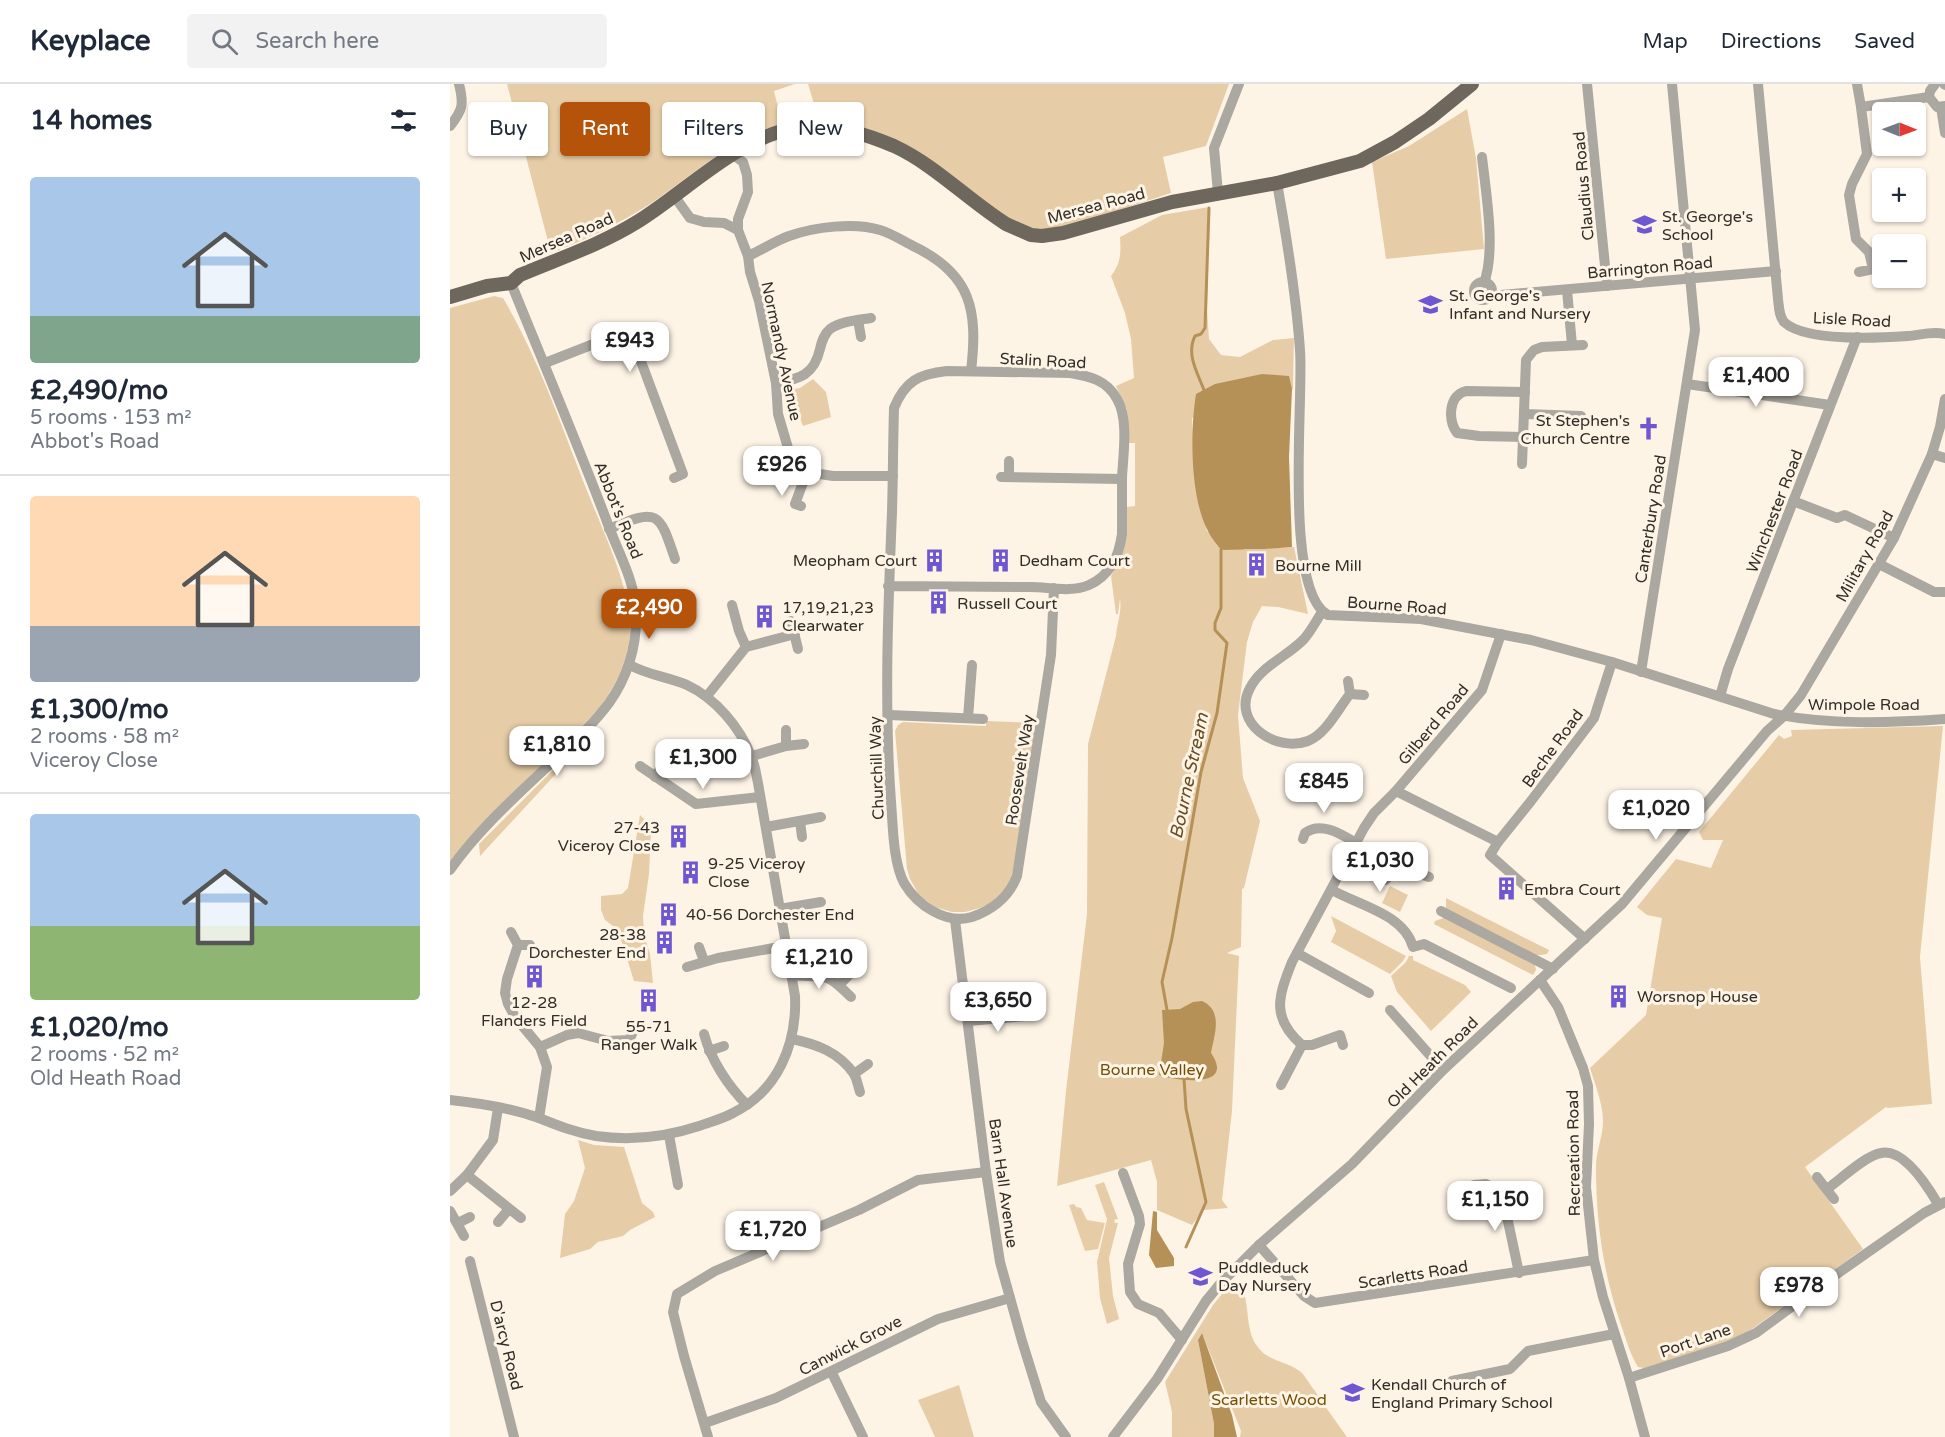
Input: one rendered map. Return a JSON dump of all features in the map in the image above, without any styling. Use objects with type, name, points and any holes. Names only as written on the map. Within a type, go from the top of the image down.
[{"type":"main road","name":"Mersea Road","points":[[765,138],[802,126],[849,131],[875,138],[896,147],[926,165],[1006,224],[1018,231],[1041,236],[1063,233],[1172,202],[1277,183],[1360,160],[1395,142],[1429,119],[1472,84]]},
{"type":"main road","name":"Mersea Road","points":[[450,297],[487,286],[512,283],[520,275],[603,241],[644,218],[729,156]]},
{"type":"street","points":[[450,126],[459,115],[463,100],[459,84]]},
{"type":"street","points":[[1218,194],[1214,148],[1239,84]]},
{"type":"street","name":"Claudius Road","points":[[1587,84],[1607,286]]},
{"type":"street","name":"Canterbury Road","points":[[1641,672],[1695,330],[1672,84]]},
{"type":"street","name":"Lisle Road","points":[[1758,84],[1780,315],[1784,322],[1810,334],[1857,337],[1945,334]]},
{"type":"street","points":[[1857,84],[1867,154],[1849,195],[1856,239],[1869,252],[1873,269],[1859,272]]},
{"type":"street","points":[[1935,84],[1929,97],[1937,107],[1943,106],[1945,133]]},
{"type":"street","points":[[1861,107],[1929,97]]},
{"type":"street","points":[[675,196],[690,218],[704,222],[724,223],[738,230],[738,219],[748,192],[747,175],[743,162],[735,156]]},
{"type":"street","name":"Barrington Road","points":[[1482,158],[1490,268],[1484,283],[1475,288],[1476,296],[1483,300],[1490,296],[1776,271]]},
{"type":"street","name":"Bourne Road","points":[[1277,183],[1291,262],[1301,359],[1297,475],[1302,538],[1311,593],[1322,612],[1328,615],[1422,619],[1501,634],[1612,662],[1784,716]]},
{"type":"street","points":[[748,256],[789,236],[811,230],[855,226],[882,230],[930,254],[950,269],[959,279],[967,294],[973,333],[971,371]]},
{"type":"street","name":"Normandy Avenue","points":[[738,230],[748,256],[750,272],[759,301],[776,383],[778,414],[787,448],[797,466],[807,472]]},
{"type":"street","name":"Abbot's Road","points":[[450,870],[474,839],[576,740],[609,704],[630,665],[636,619],[632,580],[609,530],[512,283]]},
{"type":"street","points":[[1567,290],[1572,345]]},
{"type":"street","points":[[776,383],[798,379],[804,375],[816,363],[822,339],[830,329],[842,323],[871,318]]},
{"type":"street","points":[[858,320],[861,337]]},
{"type":"street","points":[[545,363],[620,334],[627,338],[636,348],[683,474],[674,478]]},
{"type":"street","name":"Winchester Road","points":[[1720,696],[1728,669],[1857,337]]},
{"type":"street","points":[[1521,464],[1526,360],[1534,350],[1542,347],[1583,345]]},
{"type":"street","name":"Stalin Road","points":[[971,371],[1070,373],[1100,380],[1118,399],[1123,415],[1121,541],[1109,572],[1087,586],[1072,589],[888,586],[894,408],[900,395],[917,378],[930,373],[971,371]]},
{"type":"street","points":[[1687,384],[1830,405]]},
{"type":"street","points":[[1524,437],[1472,436],[1457,433],[1452,426],[1452,401],[1458,393],[1466,391],[1526,392]]},
{"type":"street","name":"Military Road","points":[[1784,716],[1801,695],[1894,537],[1932,454],[1941,427],[1945,399]]},
{"type":"street","points":[[1525,414],[1581,416]]},
{"type":"street","points":[[1932,454],[1945,458]]},
{"type":"street","points":[[1010,461],[1005,477],[1122,479]]},
{"type":"street","points":[[794,504],[807,472],[833,476],[893,476]]},
{"type":"street","points":[[1793,501],[1837,518],[1845,515],[1894,537]]},
{"type":"street","points":[[609,530],[645,517],[654,517],[660,521],[666,532],[675,559]]},
{"type":"street","points":[[1879,564],[1934,592],[1945,592]]},
{"type":"street","name":"Churchill Way","points":[[888,586],[889,772],[894,838],[904,882],[931,910],[955,920]]},
{"type":"street","name":"Roosevelt Way","points":[[955,920],[994,907],[1011,891],[1017,876],[1051,655],[1054,588]]},
{"type":"street","points":[[732,605],[746,647]]},
{"type":"street","points":[[1322,612],[1304,639],[1267,669],[1250,687],[1246,699],[1247,714],[1256,739],[1269,739],[1291,745],[1317,736],[1350,694],[1348,681]]},
{"type":"street","points":[[791,621],[798,649]]},
{"type":"street","points":[[707,696],[746,647],[795,634]]},
{"type":"street","name":"Gilberd Road","points":[[1302,1045],[1284,1026],[1280,1012],[1284,983],[1297,953],[1374,813],[1396,791],[1482,690],[1501,634]]},
{"type":"street","name":"Beche Road","points":[[1585,939],[1490,855],[1594,718],[1612,662]]},
{"type":"street","points":[[450,1101],[498,1108],[539,1118],[565,1129],[597,1136],[669,1135],[723,1117],[747,1105],[771,1082],[780,1068],[792,1039],[796,1015],[791,975],[752,756],[734,726],[707,696],[687,685],[640,671],[630,665]]},
{"type":"street","points":[[968,718],[972,665]]},
{"type":"street","points":[[1350,694],[1364,695]]},
{"type":"street","points":[[889,715],[982,719]]},
{"type":"street","name":"Wimpole Road","points":[[1784,716],[1866,722],[1945,719]]},
{"type":"street","name":"Old Heath Road","points":[[1113,1437],[1157,1379],[1213,1292],[1259,1245],[1352,1164],[1443,1070],[1622,904],[1770,729],[1784,716]]},
{"type":"street","points":[[786,730],[786,746]]},
{"type":"street","points":[[752,756],[786,746],[804,744]]},
{"type":"street","points":[[655,777],[664,763]]},
{"type":"street","points":[[639,766],[686,799],[700,805],[760,796]]},
{"type":"street","points":[[1396,791],[1498,842]]},
{"type":"street","points":[[766,827],[822,817]]},
{"type":"street","points":[[800,820],[802,837]]},
{"type":"street","points":[[1303,839],[1305,833],[1316,828],[1332,830],[1364,861],[1365,870],[1385,880],[1400,866],[1429,877]]},
{"type":"street","points":[[1332,890],[1395,921],[1404,930],[1413,947],[1424,944],[1511,988]]},
{"type":"street","points":[[780,909],[821,902]]},
{"type":"street","points":[[1441,911],[1553,969]]},
{"type":"street","name":"Barn Hall Avenue","points":[[955,920],[986,1172],[1000,1262],[1041,1402],[1066,1437]]},
{"type":"street","points":[[511,932],[518,945],[505,993],[515,1017],[540,1047],[547,1068],[539,1118]]},
{"type":"street","points":[[518,945],[530,945]]},
{"type":"street","points":[[687,967],[704,961],[785,946]]},
{"type":"street","points":[[699,947],[704,961]]},
{"type":"street","points":[[1297,953],[1369,993]]},
{"type":"street","points":[[839,986],[850,974]]},
{"type":"street","points":[[791,975],[827,976],[851,998]]},
{"type":"street","name":"Recreation Road","points":[[1540,980],[1558,1007],[1588,1086],[1586,1187],[1594,1260],[1602,1296],[1629,1378],[1645,1437]]},
{"type":"street","points":[[1390,1010],[1443,1070]]},
{"type":"street","points":[[968,1021],[1025,1016]]},
{"type":"street","points":[[629,1040],[635,1028]]},
{"type":"street","points":[[540,1047],[567,1035],[578,1034],[608,1041],[629,1040]]},
{"type":"street","points":[[704,1034],[709,1051],[738,1096],[747,1105]]},
{"type":"street","points":[[1281,1085],[1302,1045],[1312,1045],[1340,1035],[1342,1045]]},
{"type":"street","points":[[792,1039],[815,1044],[834,1053],[854,1074],[860,1092]]},
{"type":"street","points":[[629,1040],[635,1050]]},
{"type":"street","points":[[709,1051],[724,1046]]},
{"type":"street","points":[[854,1074],[868,1064]]},
{"type":"street","points":[[450,1191],[467,1175],[493,1140],[498,1108]]},
{"type":"street","points":[[669,1135],[672,1171],[678,1185]]},
{"type":"street","points":[[1827,1189],[1872,1156],[1887,1152],[1905,1161],[1942,1203]]},
{"type":"street","points":[[708,1437],[673,1312],[677,1294],[715,1271],[859,1210],[918,1180],[986,1172]]},
{"type":"street","points":[[1123,1173],[1140,1224],[1128,1264],[1130,1292],[1138,1304],[1159,1313],[1182,1340]]},
{"type":"street","points":[[467,1175],[520,1218]]},
{"type":"street","points":[[1817,1177],[1834,1200]]},
{"type":"street","points":[[1474,1185],[1486,1184],[1502,1193],[1519,1273]]},
{"type":"street","name":"Port Lane","points":[[1629,1378],[1728,1346],[1756,1333],[1824,1283],[1942,1203]]},
{"type":"street","points":[[498,1222],[509,1209]]},
{"type":"street","points":[[450,1210],[464,1236]]},
{"type":"street","points":[[458,1223],[470,1217]]},
{"type":"street","name":"Scarletts Road","points":[[1259,1245],[1304,1296],[1315,1303],[1594,1260]]},
{"type":"street","name":"D'arcy Road","points":[[470,1261],[514,1437]]},
{"type":"street","name":"Canwick Grove","points":[[705,1423],[776,1398],[832,1373],[938,1319],[1010,1298]]},
{"type":"street","points":[[1452,1381],[1510,1369],[1528,1351],[1614,1334]]},
{"type":"street","points":[[832,1373],[863,1437]]},
{"type":"green space","points":[[507,84],[795,84],[774,91],[777,103],[777,125],[765,129],[765,102],[662,102],[662,156],[717,156],[650,204],[589,237],[551,253],[526,156],[548,156],[548,102],[512,102]]},
{"type":"green space","points":[[808,84],[1229,84],[1206,146],[1163,157],[1171,193],[1077,224],[1047,230],[1034,229],[1009,220],[933,162],[864,137],[864,102],[813,102]]},
{"type":"green space","points":[[1467,109],[1476,158],[1484,249],[1386,259],[1372,162],[1409,146]]},
{"type":"green space","name":"Bourne Valley","points":[[1209,207],[1207,309],[1209,339],[1221,355],[1240,357],[1273,340],[1294,338],[1293,389],[1192,418],[1196,475],[1203,517],[1207,531],[1245,550],[1294,547],[1308,614],[1262,606],[1253,622],[1247,642],[1238,715],[1243,778],[1260,821],[1242,889],[1241,947],[1227,953],[1239,956],[1232,1111],[1222,1200],[1228,1208],[1204,1210],[1192,1225],[1157,1210],[1157,1182],[1151,1160],[1057,1186],[1087,914],[1088,744],[1120,613],[1120,599],[1118,614],[1116,614],[1111,576],[1121,557],[1127,507],[1135,506],[1135,443],[1129,443],[1127,410],[1116,386],[1134,378],[1131,339],[1125,313],[1111,276],[1120,258],[1120,237],[1162,215]]},
{"type":"green space","points":[[494,296],[503,298],[550,396],[620,576],[628,608],[630,636],[622,668],[600,707],[450,867],[450,308]]},
{"type":"green space","points":[[813,379],[826,392],[831,417],[803,426],[789,390],[800,388]]},
{"type":"green space","points":[[986,721],[1037,723],[1014,868],[1010,881],[993,902],[965,912],[952,912],[935,907],[919,895],[910,879],[907,869],[895,731],[903,722],[986,726]]},
{"type":"green space","points":[[1943,726],[1920,957],[1932,1104],[1886,1107],[1805,1167],[1863,1249],[1741,1337],[1644,1368],[1638,1367],[1628,1346],[1615,1305],[1602,1247],[1597,1207],[1596,1167],[1603,1114],[1590,1068],[1646,1015],[1662,918],[1647,915],[1637,907],[1676,859],[1711,868],[1723,840],[1703,840],[1699,832],[1779,735],[1784,739],[1792,736],[1791,730]]},
{"type":"green space","points":[[577,746],[578,750],[480,856],[479,844]]},
{"type":"green space","points":[[640,815],[650,825],[651,832],[649,874],[643,916],[644,935],[650,954],[653,983],[634,981],[618,930],[605,920],[601,910],[601,896],[622,894],[628,888]]},
{"type":"green space","points":[[1390,886],[1408,895],[1400,912],[1382,903]]},
{"type":"green space","points":[[1446,898],[1549,950],[1547,954],[1534,956],[1446,908]]},
{"type":"green space","points":[[1331,916],[1406,956],[1390,974],[1331,942],[1336,931]]},
{"type":"green space","points":[[1446,917],[1534,961],[1536,970],[1533,975],[1434,924],[1435,921]]},
{"type":"green space","points":[[1409,956],[1413,956],[1413,960],[1465,985],[1471,992],[1431,1031],[1397,992],[1391,976]]},
{"type":"green space","points":[[578,1140],[594,1145],[624,1147],[642,1203],[653,1212],[655,1217],[623,1236],[598,1242],[590,1249],[560,1258],[565,1214],[574,1201],[585,1168]]},
{"type":"green space","points":[[1104,1182],[1118,1219],[1114,1220],[1118,1223],[1109,1258],[1113,1296],[1119,1319],[1107,1324],[1100,1298],[1097,1262],[1107,1219],[1095,1185]]},
{"type":"green space","points":[[1074,1204],[1081,1208],[1087,1220],[1105,1223],[1098,1249],[1085,1251],[1069,1205]]},
{"type":"green space","name":"Scarletts Wood","points":[[1231,1283],[1240,1284],[1243,1291],[1250,1331],[1257,1346],[1272,1358],[1301,1372],[1347,1437],[1240,1437],[1241,1431],[1202,1333],[1198,1340],[1214,1424],[1214,1437],[1172,1437],[1172,1412],[1165,1382],[1213,1305]]},
{"type":"green space","points":[[959,1385],[974,1437],[935,1437],[918,1400]]},
{"type":"shaded area","points":[[1262,374],[1289,376],[1292,389],[1289,457],[1292,547],[1221,550],[1209,534],[1202,517],[1195,483],[1192,445],[1196,394],[1215,384]]},
{"type":"shaded area","points":[[1202,1001],[1209,1005],[1215,1017],[1211,1053],[1217,1065],[1216,1072],[1201,1080],[1159,1075],[1164,1043],[1162,1010],[1180,1009],[1193,1002]]},
{"type":"shaded area","points":[[1153,1211],[1157,1212],[1157,1230],[1174,1258],[1174,1266],[1156,1268],[1149,1255]]},
{"type":"shaded area","points":[[1202,1333],[1232,1415],[1237,1437],[1214,1437],[1214,1424],[1198,1340]]},
{"type":"waterway","name":"Bourne Stream","points":[[1204,390],[1194,363],[1192,350],[1195,336],[1201,334],[1205,328],[1209,208]]},
{"type":"waterway","name":"Bourne Stream","points":[[1167,1010],[1162,982],[1201,772],[1217,713],[1227,643],[1215,630],[1215,623],[1221,608],[1221,550]]},
{"type":"waterway","name":"Bourne Stream","points":[[1184,1079],[1186,1109],[1206,1202],[1186,1247]]},
{"type":"place","name":"St. George's School","points":[[1644,225]]},
{"type":"place","name":"St. George's Infant and Nursery","points":[[1431,304]]},
{"type":"place","name":"St Stephen's Church Centre","points":[[1648,429]]},
{"type":"place","name":"Meopham Court","points":[[935,560]]},
{"type":"place","name":"Dedham Court","points":[[1001,560]]},
{"type":"place","name":"Bourne Mill","points":[[1257,565]]},
{"type":"place","name":"Russell Court","points":[[939,603]]},
{"type":"place","name":"17,19,21,23 Clearwater","points":[[764,616]]},
{"type":"place","name":"27-43 Viceroy Close","points":[[678,836]]},
{"type":"place","name":"9-25 Viceroy Close","points":[[690,872]]},
{"type":"place","name":"Embra Court","points":[[1506,889]]},
{"type":"place","name":"40-56 Dorchester End","points":[[668,914]]},
{"type":"place","name":"28-38 Dorchester End","points":[[664,943]]},
{"type":"place","name":"12-28 Flanders Field","points":[[534,977]]},
{"type":"place","name":"Worsnop House","points":[[1619,996]]},
{"type":"place","name":"55-71 Ranger Walk","points":[[649,1001]]},
{"type":"place","name":"Puddleduck Day Nursery","points":[[1200,1276]]},
{"type":"place","name":"Kendall Church of England Primary School","points":[[1353,1393]]}]
